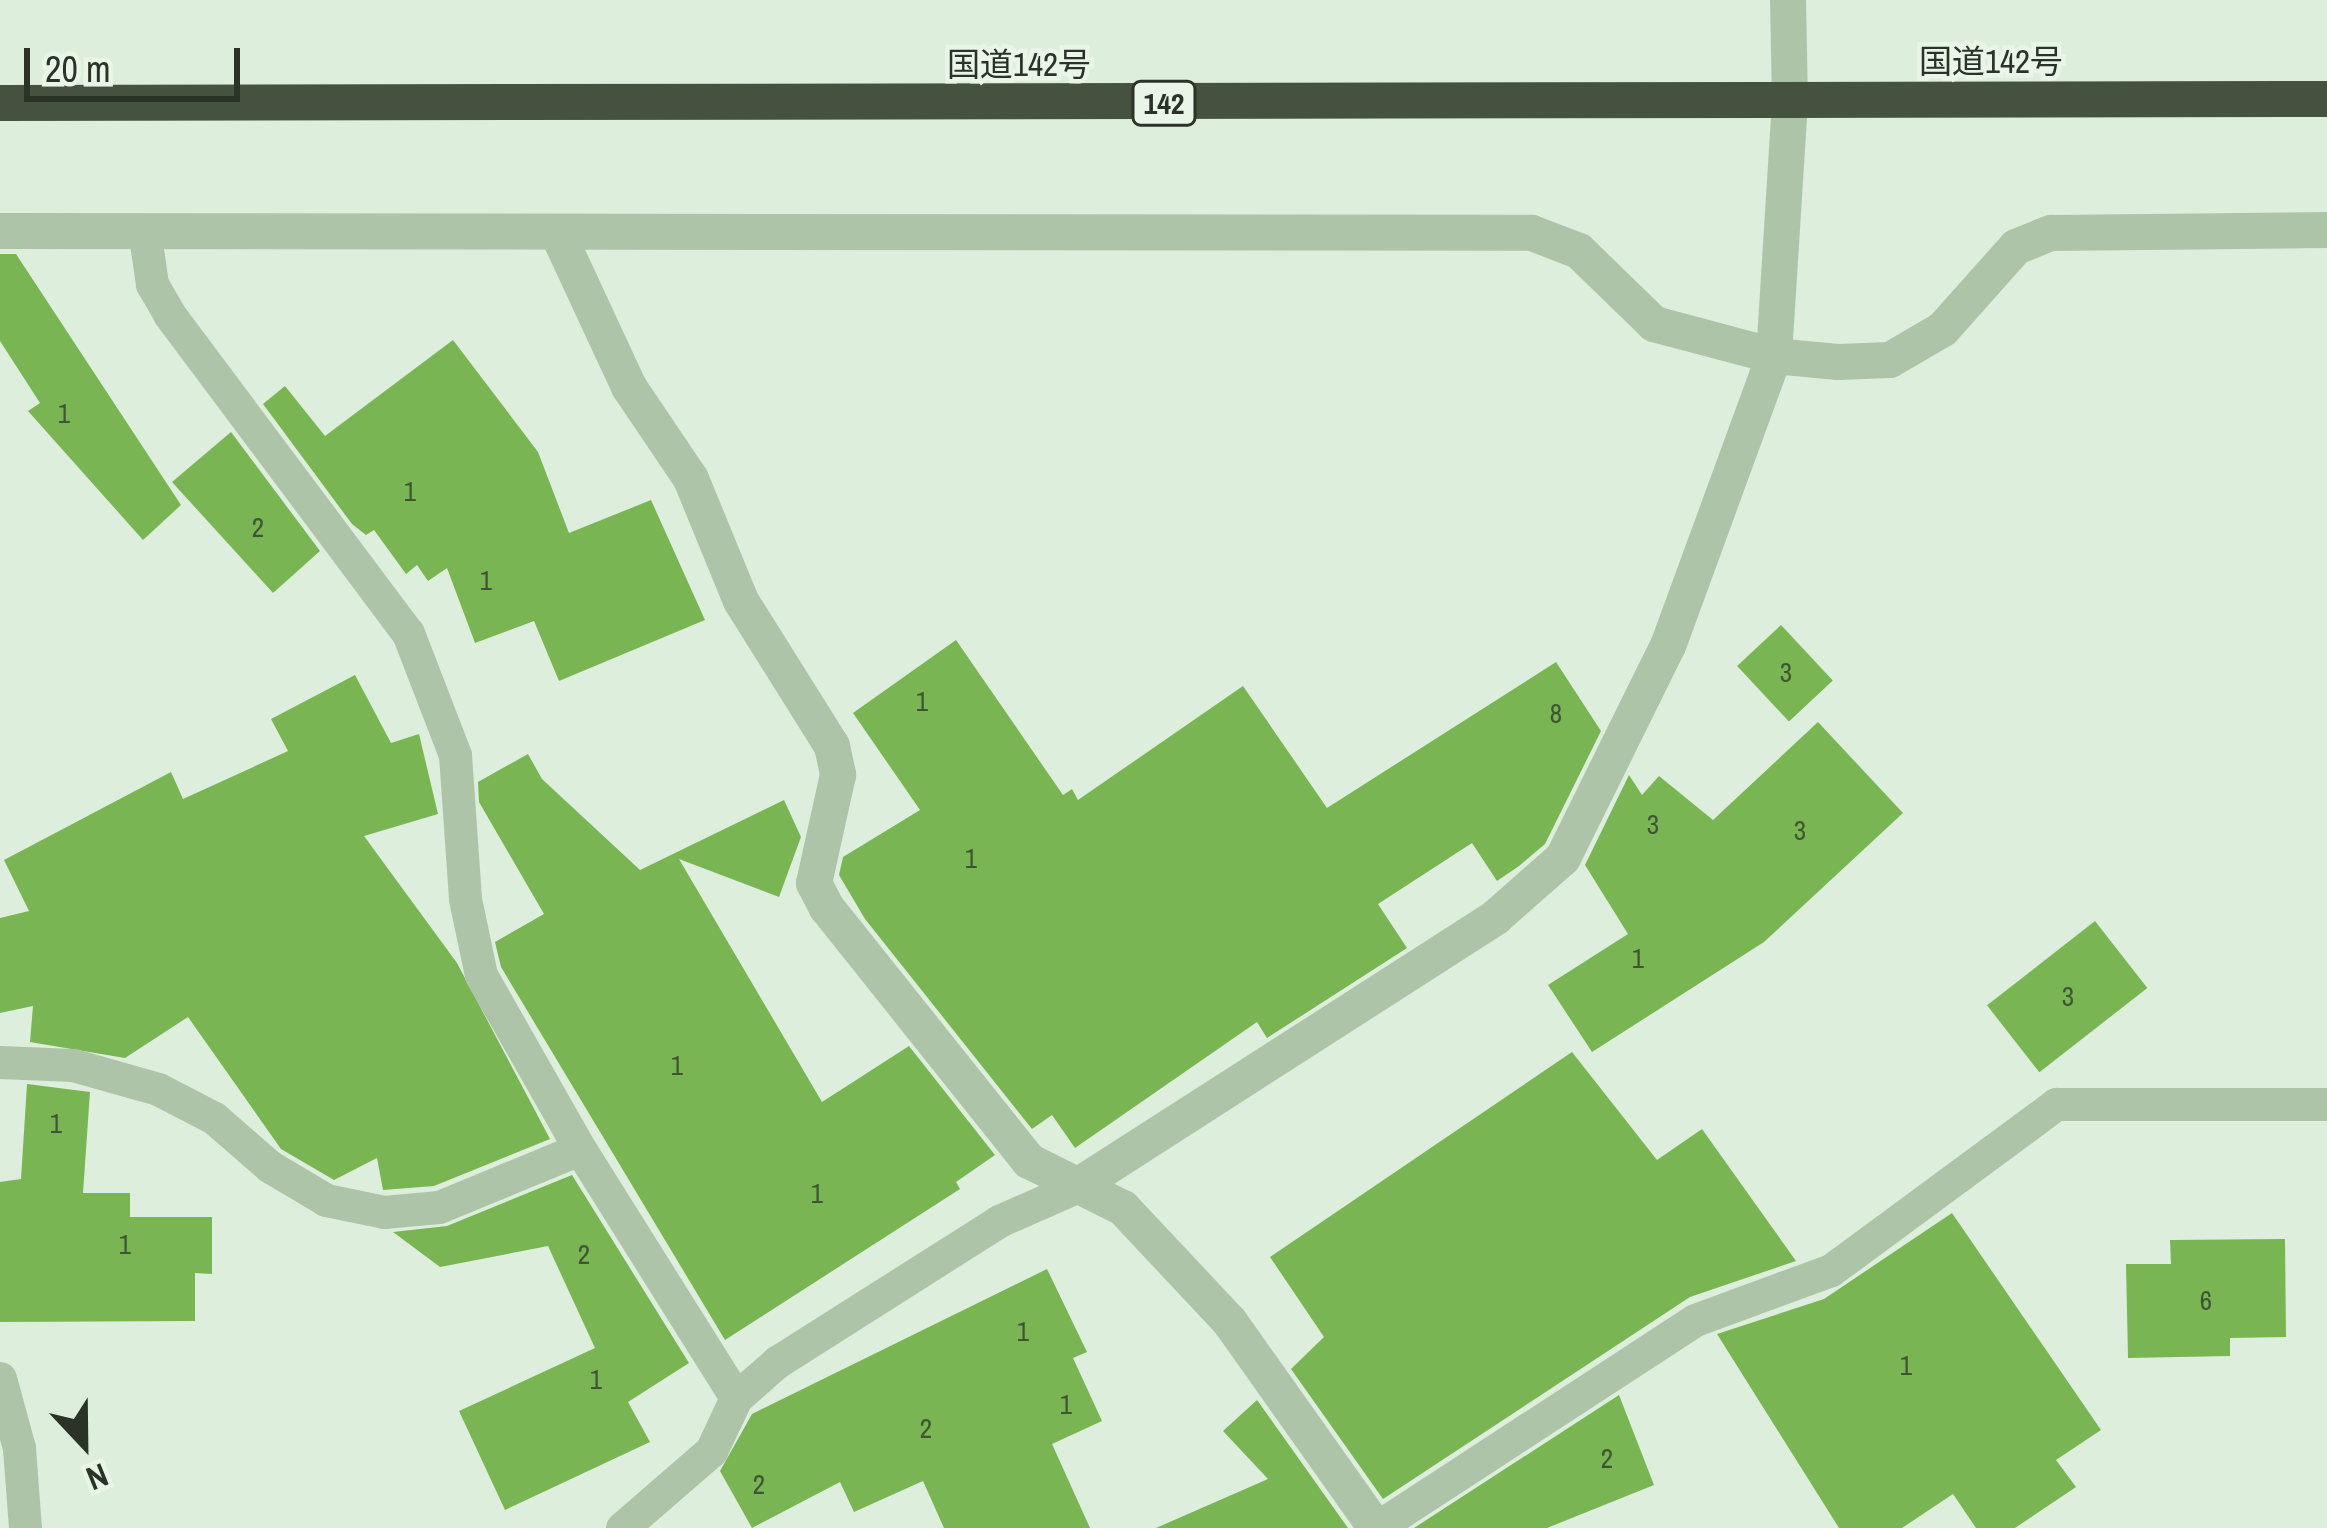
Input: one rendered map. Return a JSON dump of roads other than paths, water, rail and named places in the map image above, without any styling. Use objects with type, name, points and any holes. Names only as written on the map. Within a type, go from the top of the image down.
[{"type":"highway","name":"国道142号","points":[[0,103],[2327,99]]},
{"type":"street","points":[[1076,1187],[1496,917],[1563,858],[1668,646],[1774,356],[1790,103],[1788,0]]},
{"type":"street","points":[[0,231],[145,236],[1532,233],[1579,251],[1654,324],[1774,356],[1890,359],[1943,329],[2016,247],[2051,232],[2327,230]]},
{"type":"street","points":[[558,234],[629,387],[691,479],[741,602],[832,746],[838,776],[821,830],[814,883],[820,896],[982,1110],[1029,1161],[1124,1208],[1230,1322],[1376,1528]]},
{"type":"lane","points":[[145,236],[152,284],[169,314],[408,633],[455,755],[465,899],[481,975],[580,1149],[736,1398]]},
{"type":"lane","points":[[0,1062],[73,1065],[158,1089],[214,1118],[269,1166],[326,1200],[384,1212],[439,1207],[580,1149]]},
{"type":"lane","points":[[1376,1528],[1695,1321],[1831,1270],[2056,1104],[2327,1104]]},
{"type":"lane","points":[[622,1528],[711,1450],[736,1398],[777,1362],[999,1221],[1076,1187]]},
{"type":"lane","points":[[0,1378],[20,1448],[25,1528]]}]
